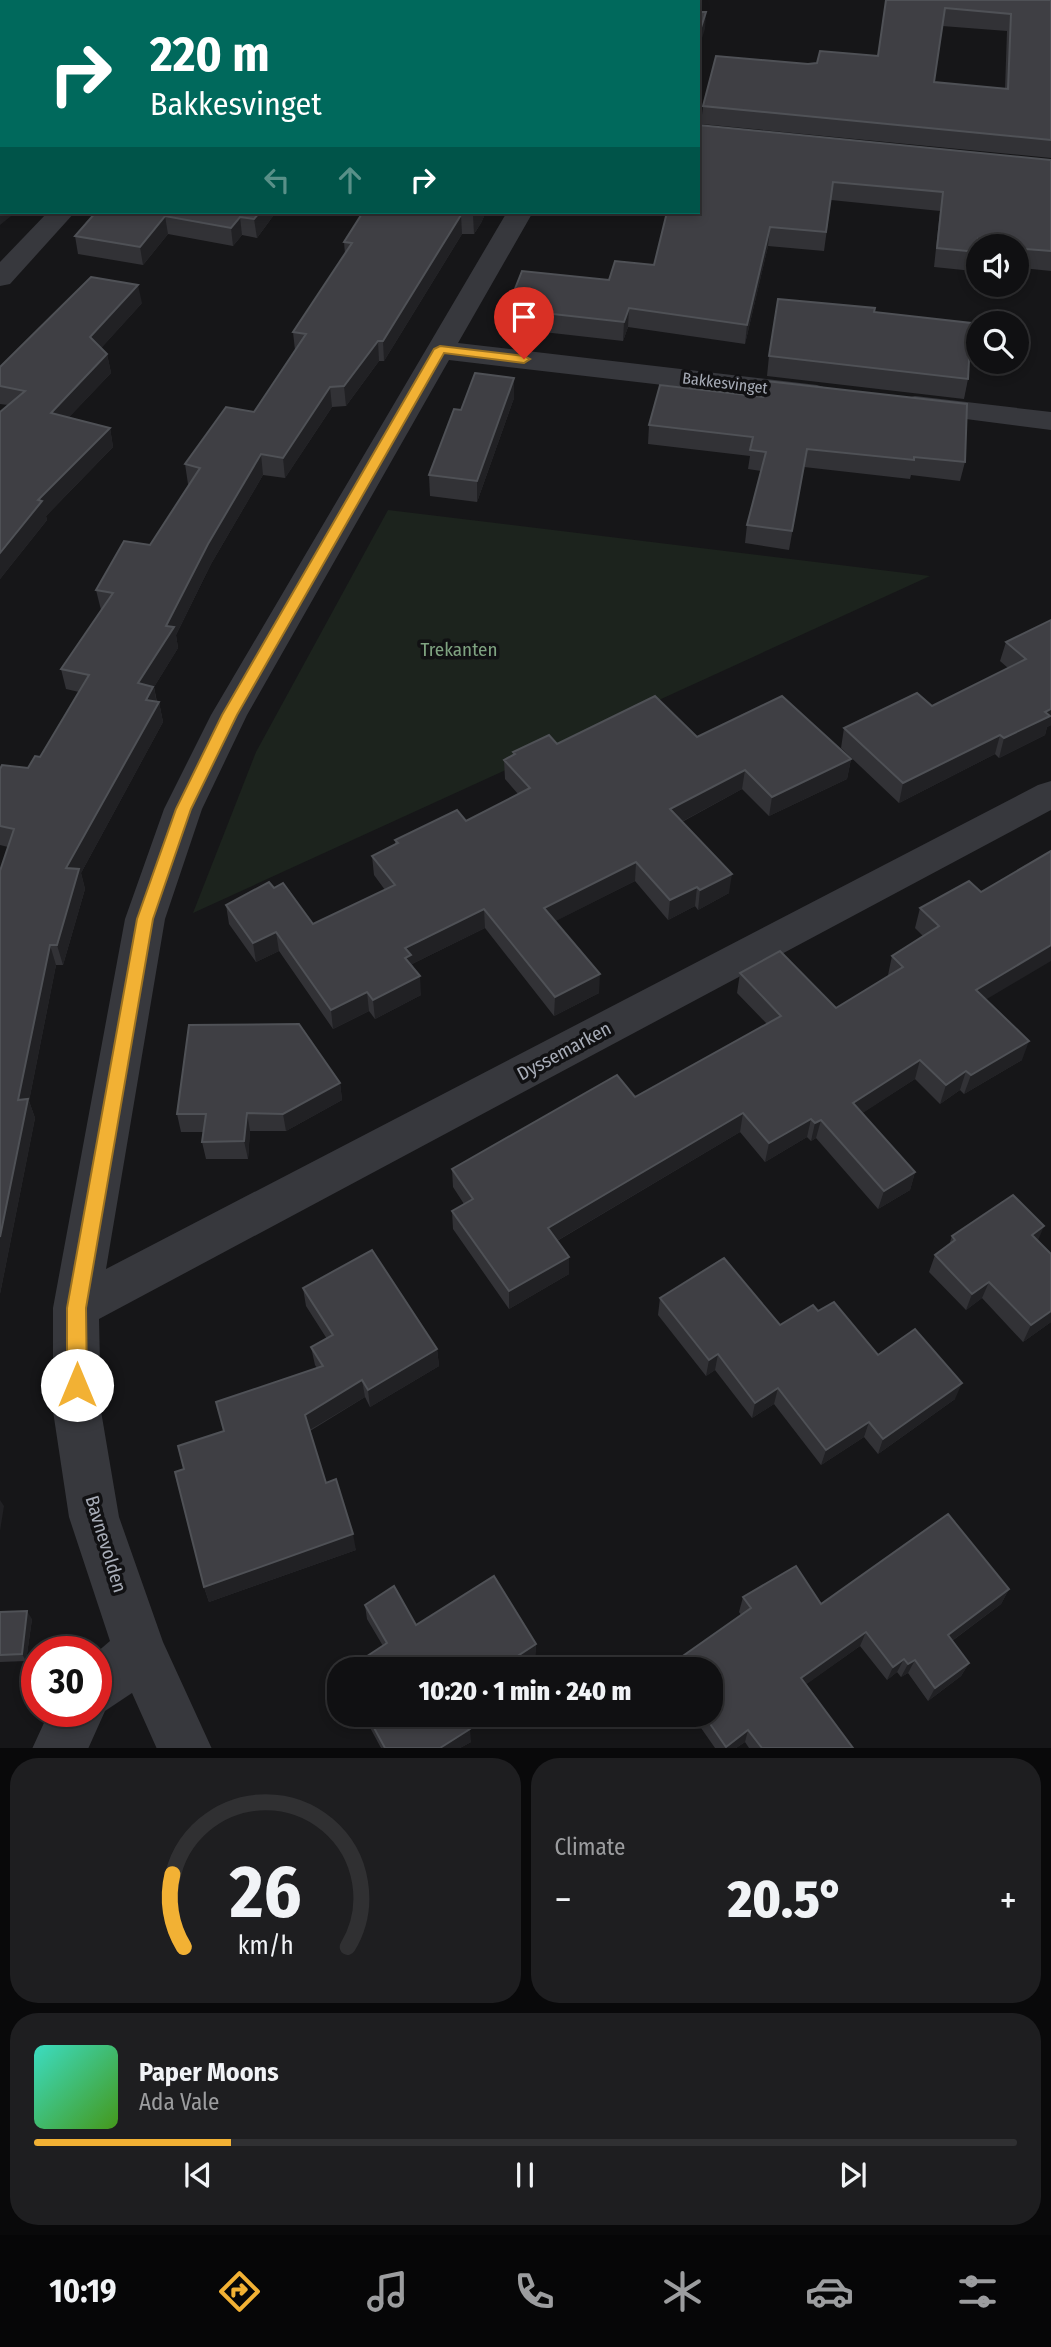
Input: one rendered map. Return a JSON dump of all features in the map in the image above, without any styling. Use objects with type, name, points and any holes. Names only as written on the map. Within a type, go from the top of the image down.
[{"type":"street","points":[[0,278],[60,214]]},
{"type":"street","name":"Bavnevolden","points":[[185,1748],[141,1651],[94,1517],[77,1411],[76,1308],[145,919],[183,809],[229,715],[519,214]]},
{"type":"street","name":"Bakkesvinget","points":[[440,349],[843,397]]},
{"type":"street","points":[[884,402],[1051,421]]},
{"type":"street","name":"Dyssemarken","points":[[76,1308],[1051,794]]},
{"type":"street","points":[[112,1675],[141,1651]]},
{"type":"street","points":[[59,1748],[70,1727]]},
{"type":"lane","points":[[102,0],[135,0]]},
{"type":"green space","name":"Trekanten","points":[[388,510],[930,576],[193,913],[256,752]]},
{"type":"building","points":[[886,0],[1051,0],[1051,140],[703,106],[716,56],[808,64],[817,63],[820,51],[878,56]],"holes":[[[945,8],[1011,14],[1008,89],[934,82]]]},
{"type":"building","points":[[700,12],[706,12],[700,31]]},
{"type":"building","points":[[700,125],[1051,160],[1051,251],[1029,249],[1029,234],[966,234],[966,251],[937,248],[943,192],[833,182],[826,232],[770,227],[747,325],[629,308],[624,322],[507,309],[522,271],[609,280],[615,261],[654,265],[667,214],[700,214]]},
{"type":"building","points":[[94,214],[258,214],[254,219],[240,217],[231,228],[165,216],[140,247],[75,236]]},
{"type":"building","points":[[362,214],[474,214],[461,215],[383,341],[378,341],[344,386],[330,387],[283,458],[261,454],[208,544],[166,626],[174,627],[138,683],[153,687],[146,700],[159,702],[66,868],[79,869],[57,945],[50,945],[18,1100],[28,1099],[0,1237],[0,871],[14,829],[0,826],[0,769],[2,765],[28,768],[35,756],[40,757],[89,675],[61,669],[113,593],[96,590],[124,541],[150,545],[200,468],[185,464],[226,407],[254,412],[306,334],[293,332],[352,243],[344,242]]},
{"type":"building","points":[[91,277],[138,285],[90,337],[107,354],[51,413],[110,428],[38,500],[42,501],[0,553],[0,412],[25,391],[0,386],[0,367]]},
{"type":"building","points":[[778,299],[875,308],[874,312],[966,322],[968,379],[769,356]]},
{"type":"building","points":[[475,373],[514,378],[477,481],[429,475],[454,409],[461,410]]},
{"type":"building","points":[[766,381],[967,404],[965,462],[914,457],[914,460],[807,449],[792,531],[747,525],[766,452],[750,450],[753,437],[649,425],[660,385],[763,397]]},
{"type":"building","points":[[1051,620],[1051,709],[1045,712],[1050,716],[1004,738],[1000,735],[903,783],[844,728],[917,693],[932,706],[1026,659],[1006,642]]},
{"type":"building","points":[[655,696],[697,737],[782,696],[851,759],[772,797],[745,770],[670,809],[732,874],[700,890],[697,887],[670,900],[636,862],[544,908],[600,974],[555,997],[484,909],[405,948],[411,955],[405,958],[420,976],[373,1000],[367,992],[331,1010],[276,932],[253,943],[226,905],[269,882],[274,888],[283,883],[313,924],[395,885],[372,856],[398,843],[395,840],[457,810],[466,821],[530,788],[504,760],[515,754],[513,752],[549,735],[557,744]]},
{"type":"building","points":[[1051,851],[1051,945],[976,990],[1029,1041],[971,1075],[966,1071],[946,1085],[920,1060],[853,1103],[915,1172],[884,1191],[821,1120],[815,1123],[811,1119],[769,1143],[743,1113],[548,1228],[569,1257],[509,1291],[452,1211],[473,1199],[452,1169],[617,1075],[635,1097],[781,1016],[740,973],[780,951],[836,1008],[903,967],[892,956],[939,926],[920,908],[969,881],[981,892]]},
{"type":"building","points":[[299,1024],[340,1083],[283,1114],[247,1113],[244,1141],[202,1142],[206,1114],[177,1114],[189,1025]]},
{"type":"building","points":[[1013,1195],[1044,1226],[1032,1235],[1051,1254],[1051,1311],[1031,1325],[989,1282],[972,1294],[935,1255],[955,1240],[952,1236]]},
{"type":"building","points":[[372,1250],[437,1349],[368,1390],[362,1380],[305,1415],[326,1483],[336,1479],[353,1534],[204,1587],[175,1472],[184,1469],[178,1446],[224,1431],[216,1402],[323,1366],[311,1347],[333,1335],[303,1288]]},
{"type":"building","points":[[724,1258],[780,1325],[813,1305],[818,1311],[834,1302],[878,1355],[915,1329],[962,1383],[883,1439],[869,1422],[826,1450],[778,1388],[755,1403],[718,1354],[709,1360],[660,1298]]},
{"type":"building","points":[[948,1514],[1009,1589],[948,1635],[969,1663],[935,1688],[915,1660],[908,1664],[904,1659],[893,1667],[866,1632],[801,1678],[853,1748],[762,1748],[748,1730],[726,1747],[712,1727],[723,1727],[723,1657],[681,1657],[751,1608],[743,1597],[796,1566],[821,1604]]},
{"type":"building","points":[[494,1576],[536,1644],[516,1657],[366,1657],[387,1643],[365,1605],[394,1586],[416,1625]]},
{"type":"building","points":[[27,1611],[24,1636],[21,1636],[21,1654],[0,1655],[0,1612]]},
{"type":"building","points":[[374,1727],[470,1729],[440,1748],[385,1748]]},
{"type":"route","points":[[77,1385],[76,1308],[145,919],[183,809],[229,715],[440,349],[524,359]]}]
